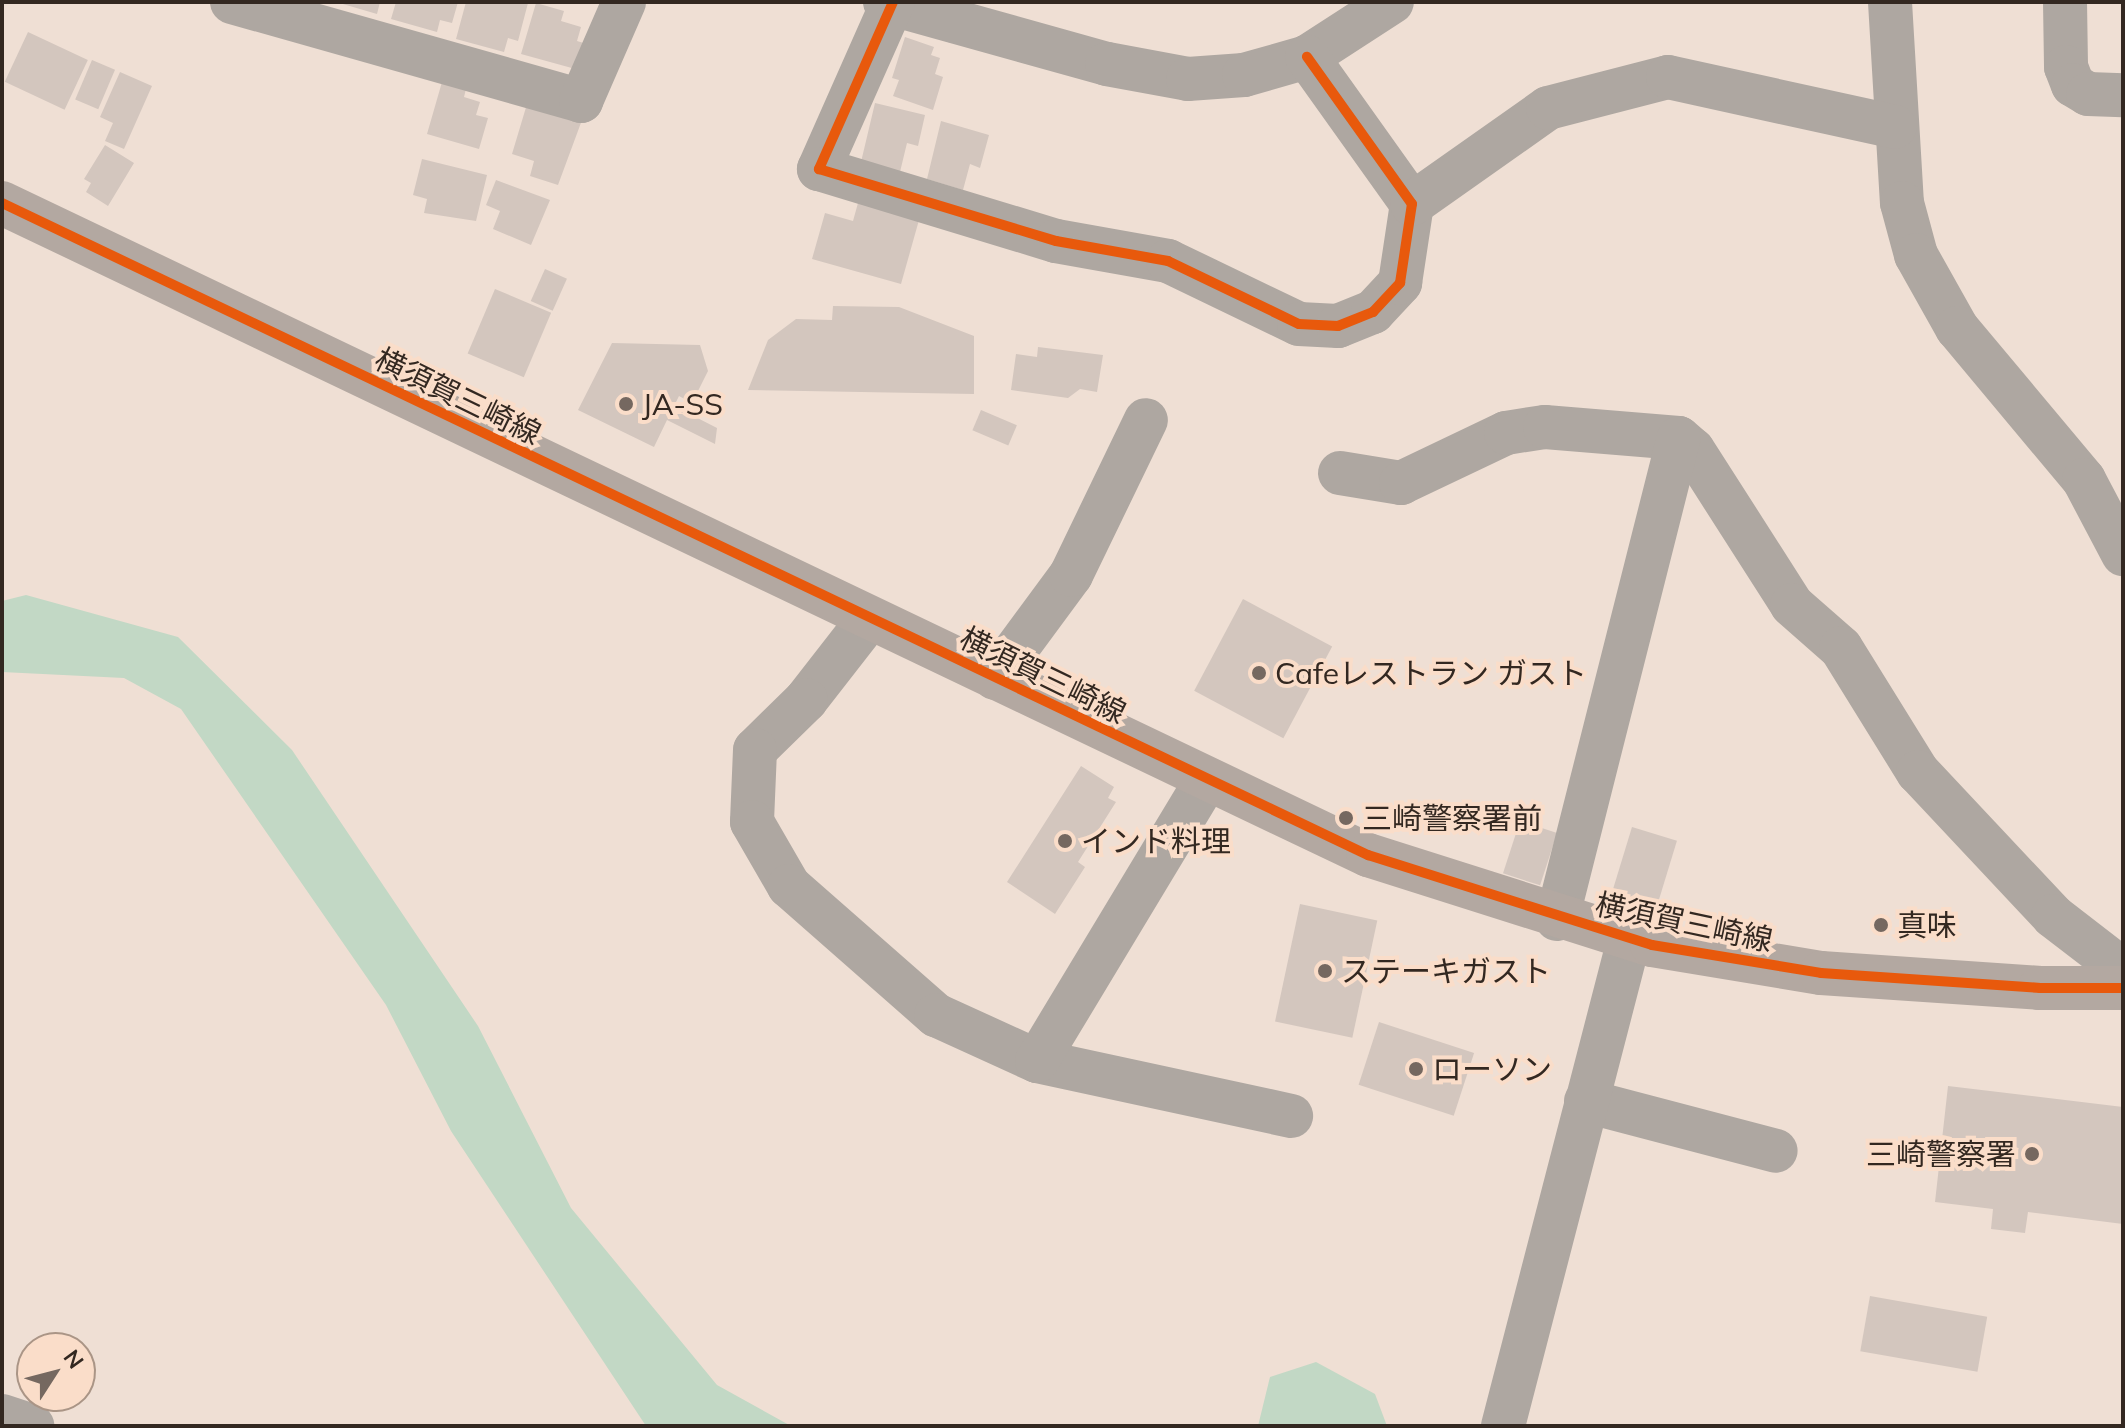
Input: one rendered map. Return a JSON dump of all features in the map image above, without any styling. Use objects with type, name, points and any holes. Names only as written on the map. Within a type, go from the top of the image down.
[{"type":"main road","name":"横須賀三崎線","points":[[2,203],[1206,781],[1368,855],[1629,940],[1821,973],[2040,988],[2123,988]]},
{"type":"street","points":[[232,2],[581,101],[624,2]]},
{"type":"street","points":[[1307,57],[1412,204],[1400,283],[1373,312],[1338,326],[1299,324],[1168,261],[1056,241],[819,169],[890,3],[1160,76],[1244,75],[1307,57],[1392,2]]},
{"type":"street","points":[[1890,2],[1895,127],[1907,229],[1934,293],[2084,480],[2123,554]]},
{"type":"street","points":[[2065,2],[2066,67],[2073,85],[2088,94],[2123,95]]},
{"type":"street","points":[[1412,204],[1548,108],[1668,77],[1895,127]]},
{"type":"street","points":[[995,678],[1071,575],[1146,420]]},
{"type":"street","points":[[1340,473],[1401,483],[1506,433],[1545,427],[1679,438],[1693,450],[1792,605],[1841,648],[1918,772],[2053,916],[2123,970]]},
{"type":"street","points":[[1557,919],[1679,438]]},
{"type":"street","points":[[869,619],[806,700],[755,750],[752,822],[789,886],[936,1015],[1037,1061],[1291,1116]]},
{"type":"street","points":[[1037,1061],[1206,781]]},
{"type":"street","points":[[1503,1426],[1629,940]]},
{"type":"street","points":[[1586,1101],[1776,1151]]},
{"type":"street","points":[[2,1416],[32,1426]]},
{"type":"green space","points":[[26,595],[178,637],[292,750],[478,1026],[571,1208],[717,1385],[791,1426],[646,1426],[451,1131],[386,1005],[181,709],[124,678],[2,672],[2,601]]},
{"type":"green space","points":[[1316,1362],[1375,1394],[1387,1426],[1258,1426],[1270,1377]]},
{"type":"building","points":[[336,2],[380,2],[377,14]]},
{"type":"building","points":[[396,2],[458,2],[452,23],[440,20],[437,32],[391,19]]},
{"type":"building","points":[[466,2],[528,3],[518,41],[508,38],[504,52],[456,39]]},
{"type":"building","points":[[536,3],[564,11],[561,21],[581,27],[577,41],[587,44],[579,70],[521,54]]},
{"type":"building","points":[[28,32],[88,60],[65,110],[5,82]]},
{"type":"building","points":[[905,37],[934,47],[931,55],[940,58],[935,74],[943,77],[933,110],[893,96],[899,80],[892,78]]},
{"type":"building","points":[[92,60],[115,70],[98,109],[75,100]]},
{"type":"building","points":[[120,72],[152,86],[124,149],[105,141],[113,123],[100,117]]},
{"type":"building","points":[[442,82],[466,89],[464,97],[480,102],[476,115],[488,118],[479,149],[427,134]]},
{"type":"building","points":[[875,103],[925,115],[918,146],[907,143],[900,172],[861,162]]},
{"type":"building","points":[[527,104],[582,120],[558,185],[530,176],[534,161],[512,154]]},
{"type":"building","points":[[941,121],[989,135],[980,168],[970,164],[963,190],[927,179]]},
{"type":"building","points":[[105,145],[134,163],[108,206],[86,192],[91,183],[84,179]]},
{"type":"building","points":[[422,159],[487,175],[476,221],[424,213],[427,199],[413,195]]},
{"type":"building","points":[[496,180],[550,200],[531,245],[493,229],[500,211],[486,205]]},
{"type":"building","points":[[858,203],[919,220],[901,284],[812,259],[825,213],[853,221]]},
{"type":"building","points":[[545,269],[567,279],[553,311],[531,301]]},
{"type":"building","points":[[495,289],[551,313],[524,377],[468,353]]},
{"type":"building","points":[[833,306],[899,307],[974,336],[974,394],[748,390],[768,340],[796,319],[832,320]]},
{"type":"building","points":[[612,343],[700,345],[708,371],[692,403],[679,396],[674,406],[717,428],[715,444],[667,420],[654,447],[578,410]]},
{"type":"building","points":[[1038,347],[1103,355],[1097,392],[1080,389],[1068,398],[1011,390],[1016,354],[1037,357]]},
{"type":"building","points":[[981,410],[1017,425],[1008,445],[972,430]]},
{"type":"building","points":[[1243,599],[1332,646],[1283,738],[1194,691]]},
{"type":"building","points":[[1081,766],[1114,787],[1108,798],[1116,802],[1078,862],[1085,867],[1055,914],[1007,882]]},
{"type":"building","points":[[1520,821],[1557,833],[1540,885],[1503,873]]},
{"type":"building","points":[[1632,827],[1677,841],[1656,908],[1612,894]]},
{"type":"building","name":"ステーキガスト","points":[[1300,904],[1377,920],[1352,1038],[1275,1021]]},
{"type":"building","name":"ローソン","points":[[1379,1022],[1474,1053],[1454,1116],[1359,1085]]},
{"type":"building","name":"三崎警察署","points":[[1948,1086],[2123,1107],[2123,1224],[2028,1212],[2025,1233],[1991,1229],[1993,1209],[1935,1202]]},
{"type":"building","points":[[1870,1296],[1987,1317],[1977,1372],[1860,1351]]},
{"type":"cycle path","points":[[893,2],[819,169],[1056,241],[1168,261],[1299,324],[1338,326],[1373,312],[1400,283],[1412,204],[1307,57]]},
{"type":"cycle path","points":[[2,203],[1368,855],[1652,945],[1821,973],[2040,988],[2123,988]]},
{"type":"place","name":"JA-SS","points":[[626,404]]},
{"type":"place","name":"Cafeレストラン ガスト","points":[[1259,673]]},
{"type":"place","name":"三崎警察署前","points":[[1346,818]]},
{"type":"place","name":"インド料理","points":[[1065,841]]},
{"type":"place","name":"真味","points":[[1881,925]]},
{"type":"place","name":"ステーキガスト","points":[[1325,971]]},
{"type":"place","name":"ローソン","points":[[1416,1069]]},
{"type":"place","name":"三崎警察署","points":[[2032,1154]]}]
